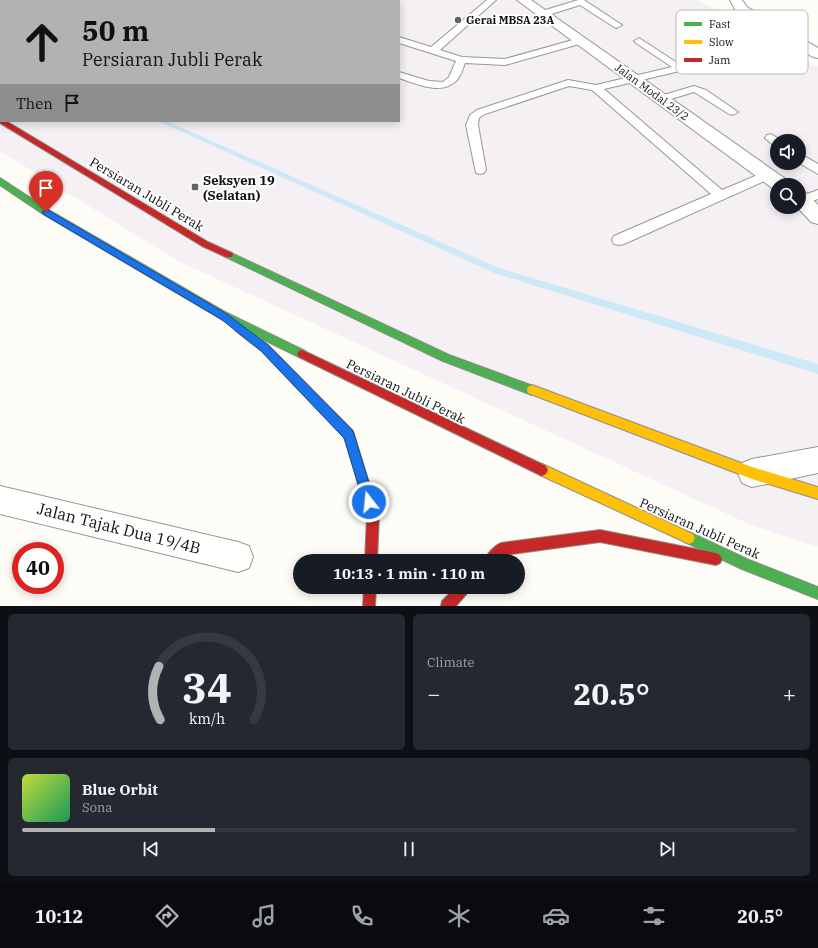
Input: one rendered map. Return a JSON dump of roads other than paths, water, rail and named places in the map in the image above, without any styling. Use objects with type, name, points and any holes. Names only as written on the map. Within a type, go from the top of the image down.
[{"type":"main road","name":"Persiaran Jubli Perak","points":[[3,122],[205,244],[446,358],[752,473],[818,493]]},
{"type":"main road","name":"Persiaran Jubli Perak","points":[[0,181],[46,212],[224,316],[467,436],[746,565],[818,593]]},
{"type":"main road","points":[[224,316],[264,348],[349,435],[373,516],[371,554]]},
{"type":"main road","points":[[496,554],[501,549],[600,536],[746,565]]},
{"type":"main road","points":[[369,606],[370,594]]},
{"type":"main road","points":[[447,606],[458,594]]},
{"type":"street","name":"Jalan Modal 23/2","points":[[523,0],[772,178]]},
{"type":"street","points":[[736,0],[742,10]]},
{"type":"street","points":[[808,48],[818,54]]},
{"type":"street","points":[[807,197],[818,217]]},
{"type":"street","points":[[752,473],[818,460]]},
{"type":"street","name":"Jalan Tajak Dua 19/4B","points":[[0,500],[238,557]]},
{"type":"lane","points":[[433,51],[492,0]]},
{"type":"lane","points":[[542,14],[581,2],[617,25]]},
{"type":"lane","points":[[400,40],[461,60],[505,62],[580,41]]},
{"type":"lane","points":[[639,41],[676,65]]},
{"type":"lane","points":[[400,75],[428,84],[445,85],[454,78],[461,60]]},
{"type":"lane","points":[[596,88],[676,69]]},
{"type":"lane","points":[[480,170],[472,125],[474,117],[481,112],[568,83],[596,88],[720,195]]},
{"type":"lane","points":[[661,99],[694,89],[702,92],[733,112]]},
{"type":"lane","points":[[806,162],[818,170]]},
{"type":"lane","points":[[619,240],[767,174]]},
{"type":"waterway","points":[[163,122],[497,271],[818,369]]},
{"type":"place","name":"Gerai MBSA 23A","points":[[458,20]]},
{"type":"place","name":"Seksyen 19 (Selatan)","points":[[195,187]]}]
